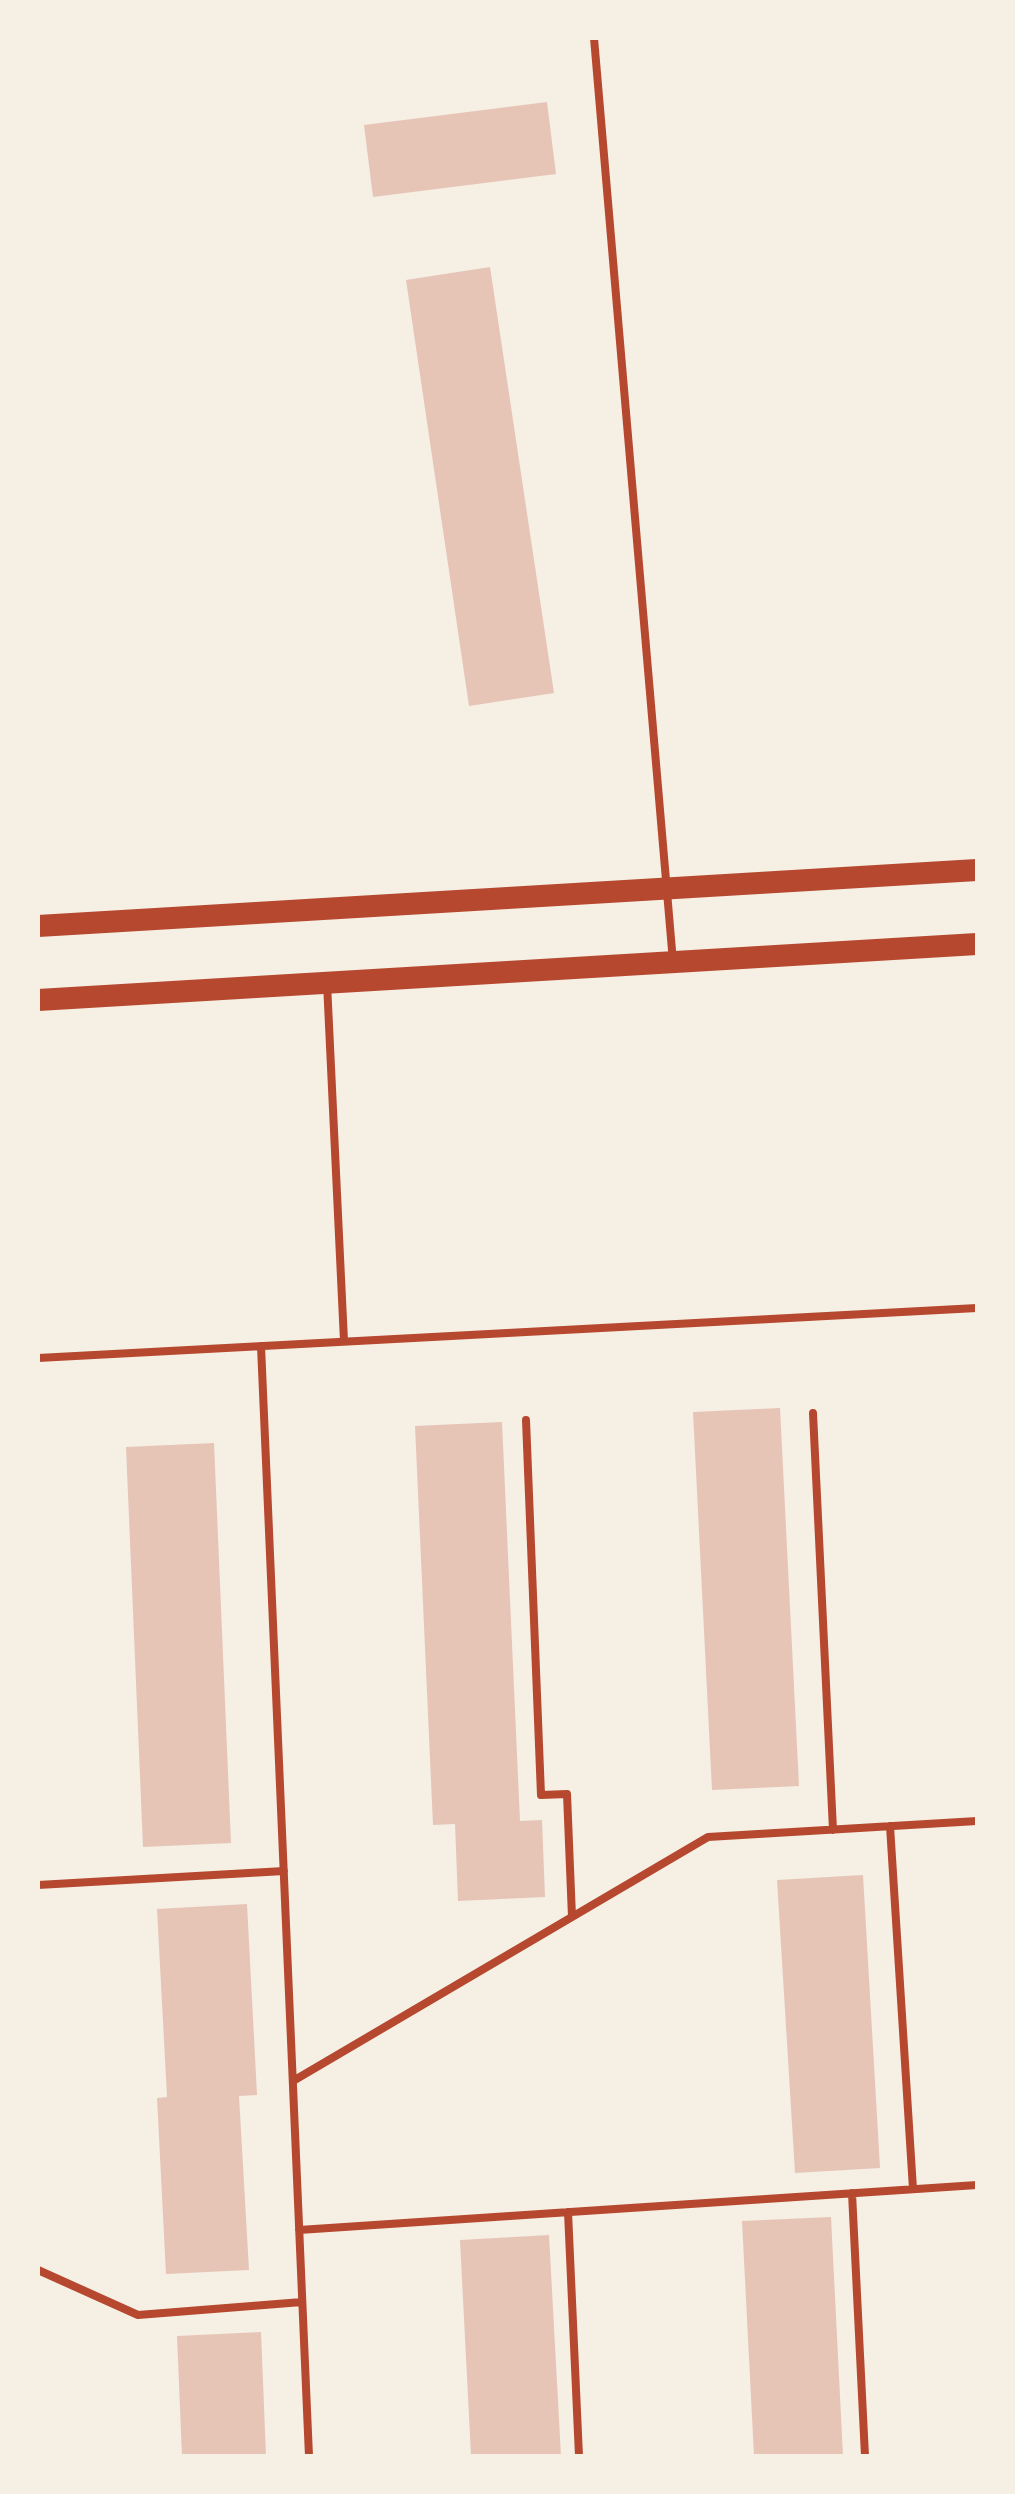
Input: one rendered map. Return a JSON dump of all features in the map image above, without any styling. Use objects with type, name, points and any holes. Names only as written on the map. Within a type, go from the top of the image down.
[{"type":"highway","points":[[38,926],[977,870]]},
{"type":"highway","points":[[38,1000],[977,944]]},
{"type":"street","points":[[594,38],[673,962]]},
{"type":"street","points":[[327,983],[344,1341]]},
{"type":"street","points":[[38,1358],[977,1308]]},
{"type":"street","points":[[261,1346],[309,2456]]},
{"type":"street","points":[[813,1413],[833,1830]]},
{"type":"street","points":[[526,1420],[541,1795],[567,1794],[572,1917]]},
{"type":"street","points":[[293,2081],[708,1837],[977,1821]]},
{"type":"street","points":[[890,1826],[913,2189]]},
{"type":"street","points":[[38,1885],[284,1871]]},
{"type":"street","points":[[299,2230],[977,2185]]},
{"type":"street","points":[[852,2193],[865,2456]]},
{"type":"street","points":[[568,2212],[579,2456]]},
{"type":"street","points":[[38,2270],[138,2315],[302,2302]]},
{"type":"building","points":[[547,102],[556,174],[373,197],[364,125]]},
{"type":"building","points":[[490,267],[554,693],[469,706],[406,280]]},
{"type":"building","points":[[780,1408],[799,1786],[712,1790],[693,1412]]},
{"type":"building","points":[[502,1422],[520,1821],[542,1820],[545,1897],[458,1901],[455,1824],[433,1825],[415,1426]]},
{"type":"building","points":[[214,1443],[231,1843],[143,1847],[126,1447]]},
{"type":"building","points":[[863,1875],[880,2168],[795,2173],[777,1880]]},
{"type":"building","points":[[247,1904],[257,2095],[239,2096],[249,2270],[166,2274],[157,2098],[167,2097],[157,1909]]},
{"type":"building","points":[[831,2217],[843,2456],[754,2456],[742,2221]]},
{"type":"building","points":[[549,2235],[561,2456],[471,2456],[460,2240]]},
{"type":"building","points":[[261,2332],[266,2456],[182,2456],[177,2336]]}]
